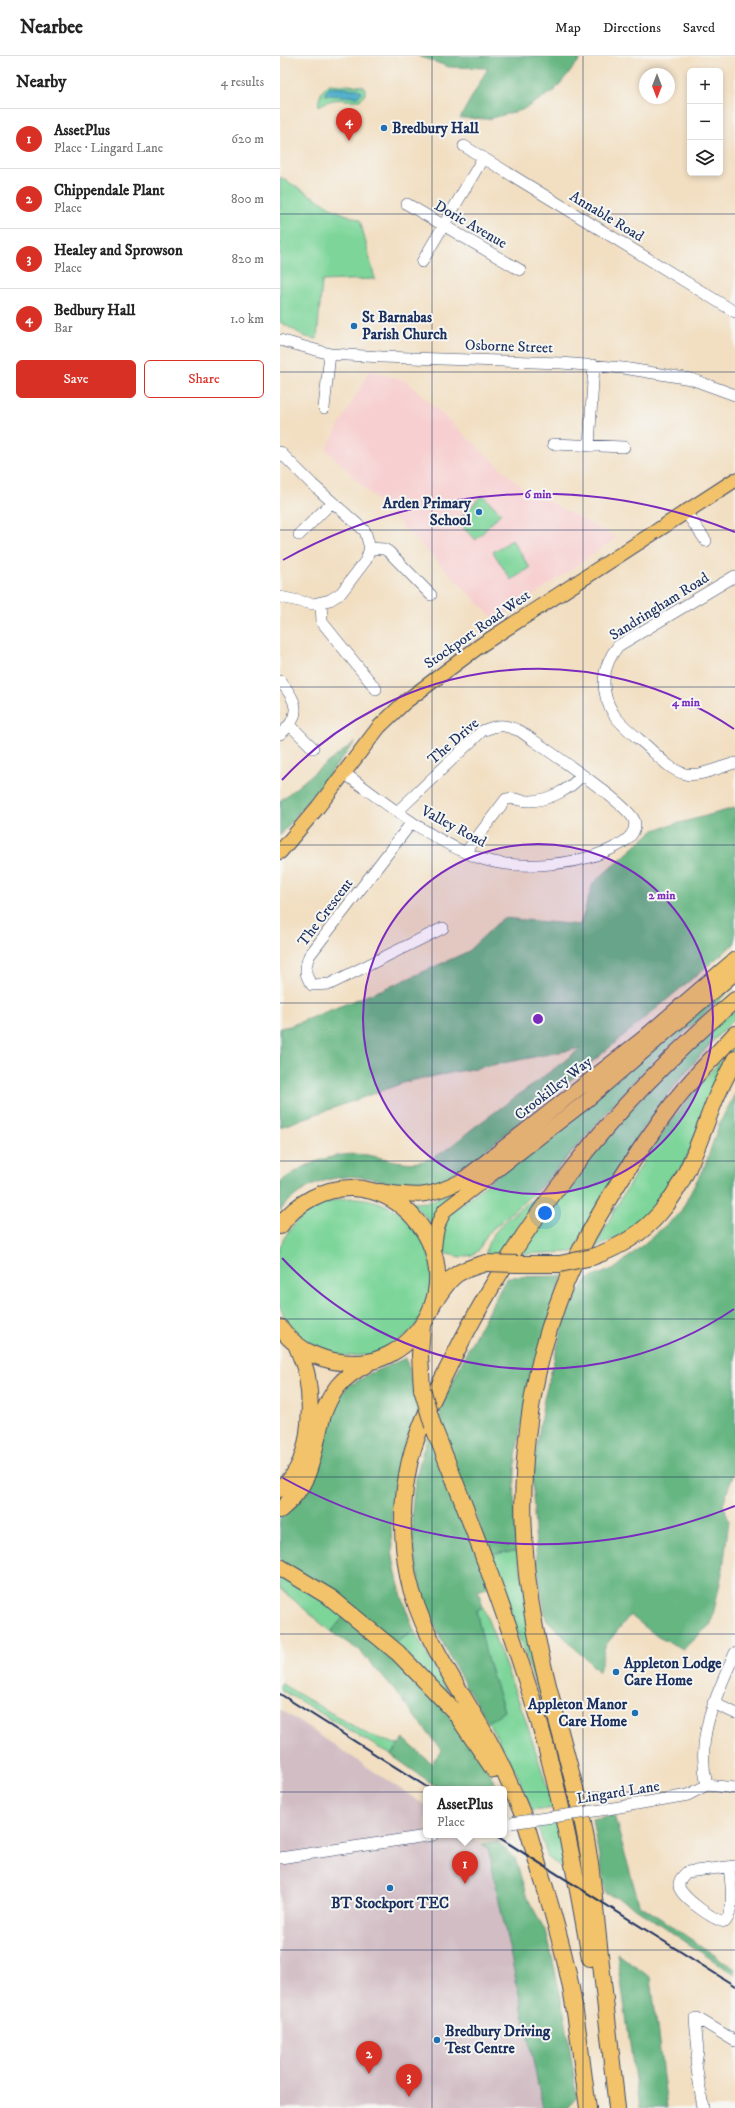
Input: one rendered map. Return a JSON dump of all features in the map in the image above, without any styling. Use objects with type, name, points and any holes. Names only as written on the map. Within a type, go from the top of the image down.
[{"type":"highway","points":[[503,1786],[491,1745],[461,1696],[422,1619],[409,1578],[404,1540],[403,1510],[407,1474],[416,1441],[443,1379],[465,1334],[526,1230],[582,1154],[660,1068],[735,1000]]},
{"type":"highway","points":[[616,2108],[589,1852],[575,1788],[535,1629],[525,1557],[522,1511],[523,1471],[530,1413],[542,1355],[559,1303],[579,1253],[627,1170],[679,1096],[735,1034]]},
{"type":"highway","points":[[280,1510],[299,1492],[307,1478],[320,1425],[337,1387],[350,1374],[368,1363],[395,1352],[412,1339],[422,1326],[449,1280],[462,1269],[486,1263],[560,1264],[592,1257],[620,1246],[640,1232],[660,1212],[677,1186],[695,1150],[716,1098],[735,1059]]},
{"type":"highway","points":[[280,1226],[305,1202],[330,1190],[351,1188],[372,1191],[398,1203],[411,1214],[426,1232],[434,1250],[438,1270],[438,1284],[434,1304]]},
{"type":"highway","points":[[422,1326],[420,1362],[422,1389],[433,1426],[469,1516],[509,1627],[540,1726],[556,1785],[575,1870],[616,2108]]},
{"type":"highway","points":[[280,1327],[296,1344],[317,1357],[331,1362],[368,1363]]},
{"type":"highway","points":[[280,1490],[295,1473],[302,1458],[309,1418],[307,1377],[296,1344]]},
{"type":"highway","points":[[280,1567],[331,1598],[398,1653],[454,1711],[494,1786]]},
{"type":"highway","points":[[507,1801],[512,1819]]},
{"type":"highway","points":[[507,1810],[549,1899],[570,1984],[588,2108]]},
{"type":"main road","name":"Stockport Road West","points":[[280,852],[318,807],[379,727],[410,697],[481,645],[735,480]]},
{"type":"main road","name":"Crookilley Way","points":[[372,1191],[419,1196],[445,1189],[460,1181],[642,1039],[735,959]]},
{"type":"main road","name":"Crookilley Way","points":[[434,1250],[436,1230],[439,1220],[445,1210],[585,1102],[735,973]]},
{"type":"street","name":"Annable Road","points":[[464,146],[735,312]]},
{"type":"street","points":[[422,262],[483,158]]},
{"type":"street","name":"Doric Avenue","points":[[407,204],[520,270]]},
{"type":"street","name":"Osborne Street","points":[[280,340],[330,354],[594,365],[691,380],[735,395]]},
{"type":"street","points":[[324,408],[330,354]]},
{"type":"street","points":[[589,446],[594,365]]},
{"type":"street","points":[[553,444],[624,447]]},
{"type":"street","points":[[280,452],[332,502],[365,531],[369,540],[370,548],[366,560],[341,593],[330,600],[320,603],[280,597]]},
{"type":"street","points":[[299,535],[332,502]]},
{"type":"street","points":[[686,512],[706,541]]},
{"type":"street","points":[[370,548],[384,549],[389,552],[431,595]]},
{"type":"street","name":"Sandringham Road","points":[[735,576],[618,646],[608,658],[604,672],[604,692],[613,714],[670,767],[684,774],[695,774],[735,763]]},
{"type":"street","points":[[320,603],[322,622],[376,689]]},
{"type":"street","points":[[280,681],[290,693],[295,704],[295,714],[290,725],[280,734]]},
{"type":"street","points":[[290,725],[313,748]]},
{"type":"street","name":"The Drive","points":[[398,811],[482,732],[497,725],[507,726],[520,731],[608,794],[630,813],[634,822],[633,832]]},
{"type":"street","points":[[344,773],[398,811]]},
{"type":"street","points":[[466,852],[506,799],[533,801],[572,787],[581,776]]},
{"type":"street","name":"Valley Road","points":[[398,811],[412,822],[466,852],[483,859],[506,864],[574,862],[606,852],[627,841],[633,832]]},
{"type":"street","name":"The Crescent","points":[[412,822],[310,956],[306,966],[307,978],[312,985],[330,984],[443,928]]},
{"type":"street","points":[[735,1653],[713,1703],[705,1732],[703,1751],[703,1766],[707,1785],[735,1788]]},
{"type":"street","points":[[713,1703],[735,1713]]},
{"type":"street","name":"Lingard Lane","points":[[512,1819],[608,1809],[683,1796],[707,1785]]},
{"type":"street","points":[[280,1858],[423,1837]]},
{"type":"street","points":[[732,1866],[734,1910],[730,1918],[725,1922],[712,1917],[681,1890],[679,1883],[681,1877],[687,1872],[732,1866]]},
{"type":"street","points":[[703,2108],[696,2063],[698,2052],[695,2019],[697,2018],[735,2041]]},
{"type":"shaded area","name":"Arden Primary School","points":[[370,370],[406,381],[520,486],[617,538],[496,621],[326,449]]},
{"type":"shaded area","points":[[280,1709],[423,1804],[423,1838],[473,1838],[488,1848],[543,2108],[280,2108]]},
{"type":"green space","points":[[418,56],[583,56],[554,91],[522,110],[488,119],[460,118],[488,68],[449,67]]},
{"type":"green space","points":[[328,84],[362,86],[365,88],[365,94],[360,100],[335,100],[319,106],[321,94]]},
{"type":"green space","points":[[280,177],[337,211],[360,220],[375,279],[322,281],[317,339],[306,337],[280,322]]},
{"type":"green space","points":[[482,495],[501,513],[476,540],[457,522]]},
{"type":"green space","points":[[512,540],[530,568],[511,580],[493,552]]},
{"type":"green space","points":[[355,742],[280,836],[280,801]]},
{"type":"green space","points":[[735,808],[735,943],[479,1156],[454,1174],[433,1183],[417,1186],[401,1185],[361,1177],[327,1180],[296,1195],[280,1211],[280,1182],[300,1169],[332,1157],[355,1154],[409,1163],[431,1159],[452,1146],[476,1126],[581,1048],[409,1081],[280,1127],[280,1028],[290,1026],[396,984],[467,952],[503,918],[580,925],[593,883],[654,830]]},
{"type":"green space","points":[[735,979],[735,985],[642,1072],[543,1185],[488,1233],[478,1251],[472,1255],[460,1257],[444,1253],[441,1237],[446,1217]]},
{"type":"green space","points":[[735,1009],[735,1018],[687,1071],[665,1099],[624,1157],[589,1220],[574,1252],[521,1254],[579,1170],[661,1075]]},
{"type":"green space","points":[[735,1045],[694,1142],[667,1192],[655,1207],[637,1225],[595,1248],[624,1194],[657,1141],[694,1091]]},
{"type":"green space","points":[[601,1080],[457,1192],[442,1205],[432,1226],[425,1216],[411,1203],[429,1202],[456,1190]]},
{"type":"green space","points":[[735,1094],[735,1469],[723,1504],[729,1520],[723,1569],[711,1624],[683,1649],[658,1637],[630,1615],[605,1646],[599,1672],[546,1619],[537,1566],[532,1476],[544,1399],[563,1325],[574,1296],[588,1279],[617,1267],[680,1213],[706,1163],[719,1124]]},
{"type":"green space","points":[[537,1196],[500,1256],[487,1257],[487,1249],[490,1240],[496,1231]]},
{"type":"green space","points":[[353,1198],[383,1204],[409,1221],[426,1247],[432,1277],[426,1307],[409,1333],[383,1350],[353,1356],[323,1350],[297,1333],[280,1307],[274,1277],[280,1247],[297,1221],[323,1204]]},
{"type":"green space","points":[[563,1276],[530,1388],[518,1441],[514,1488],[517,1551],[490,1554],[438,1420],[441,1415],[439,1411],[468,1349],[507,1277]]},
{"type":"green space","points":[[406,1358],[411,1380],[421,1408],[412,1426],[399,1467],[392,1510],[391,1532],[398,1580],[414,1631],[395,1643],[280,1561],[280,1517],[306,1494],[322,1454],[328,1425],[335,1404],[350,1383],[352,1384],[373,1372]]},
{"type":"green space","points":[[430,1431],[492,1586],[478,1591],[483,1607],[476,1611],[487,1659],[504,1711],[488,1722],[466,1687],[447,1652],[432,1618],[420,1583],[413,1548],[412,1511],[417,1472]]},
{"type":"green space","points":[[517,1551],[566,1783],[544,1709],[490,1554]]},
{"type":"green space","points":[[280,1572],[346,1614],[331,1632],[280,1588]]},
{"type":"green space","points":[[483,1607],[524,1715],[554,1808],[532,1811],[517,1774],[488,1722],[504,1711],[487,1659],[476,1610]]},
{"type":"green space","points":[[346,1614],[417,1677],[477,1749],[496,1786],[436,1786],[391,1755],[404,1739],[431,1763],[442,1751],[402,1699],[360,1651],[331,1632]]},
{"type":"green space","points":[[414,1631],[454,1703],[395,1643]]},
{"type":"green space","points":[[280,1683],[367,1734],[399,1745],[391,1755],[280,1689]]},
{"type":"green space","points":[[614,1815],[639,1904],[735,1969],[735,1975],[634,1907],[618,1898],[606,1894],[592,1819]]},
{"type":"green space","points":[[558,1824],[571,1873],[548,1858],[538,1827]]},
{"type":"green space","points":[[497,1841],[515,1858],[527,1897],[547,1934],[565,2017],[577,2097],[567,2108],[543,2108],[488,1848],[482,1844]]},
{"type":"green space","points":[[617,1953],[651,1978],[667,2108],[639,2108]]},
{"type":"water","points":[[330,87],[358,89],[362,92],[357,97],[326,95],[326,91]]},
{"type":"railway","points":[[280,1694],[425,1786]]},
{"type":"railway","points":[[500,1838],[735,1986]]},
{"type":"place","name":"Bredbury Hall","points":[[384,128]]},
{"type":"place","name":"Bedbury Hall","points":[[349,141]]},
{"type":"place","name":"St Barnabas Parish Church","points":[[354,326]]},
{"type":"place","name":"Arden Primary School","points":[[479,512]]},
{"type":"place","name":"Appleton Lodge Care Home","points":[[616,1672]]},
{"type":"place","name":"Appleton Manor Care Home","points":[[635,1713]]},
{"type":"place","name":"AssetPlus","points":[[465,1884]]},
{"type":"place","name":"BT Stockport TEC","points":[[390,1888]]},
{"type":"place","name":"Bredbury Driving Test Centre","points":[[437,2040]]},
{"type":"place","name":"Chippendale Plant","points":[[369,2074]]},
{"type":"place","name":"Healey and Sprowson","points":[[409,2097]]}]
